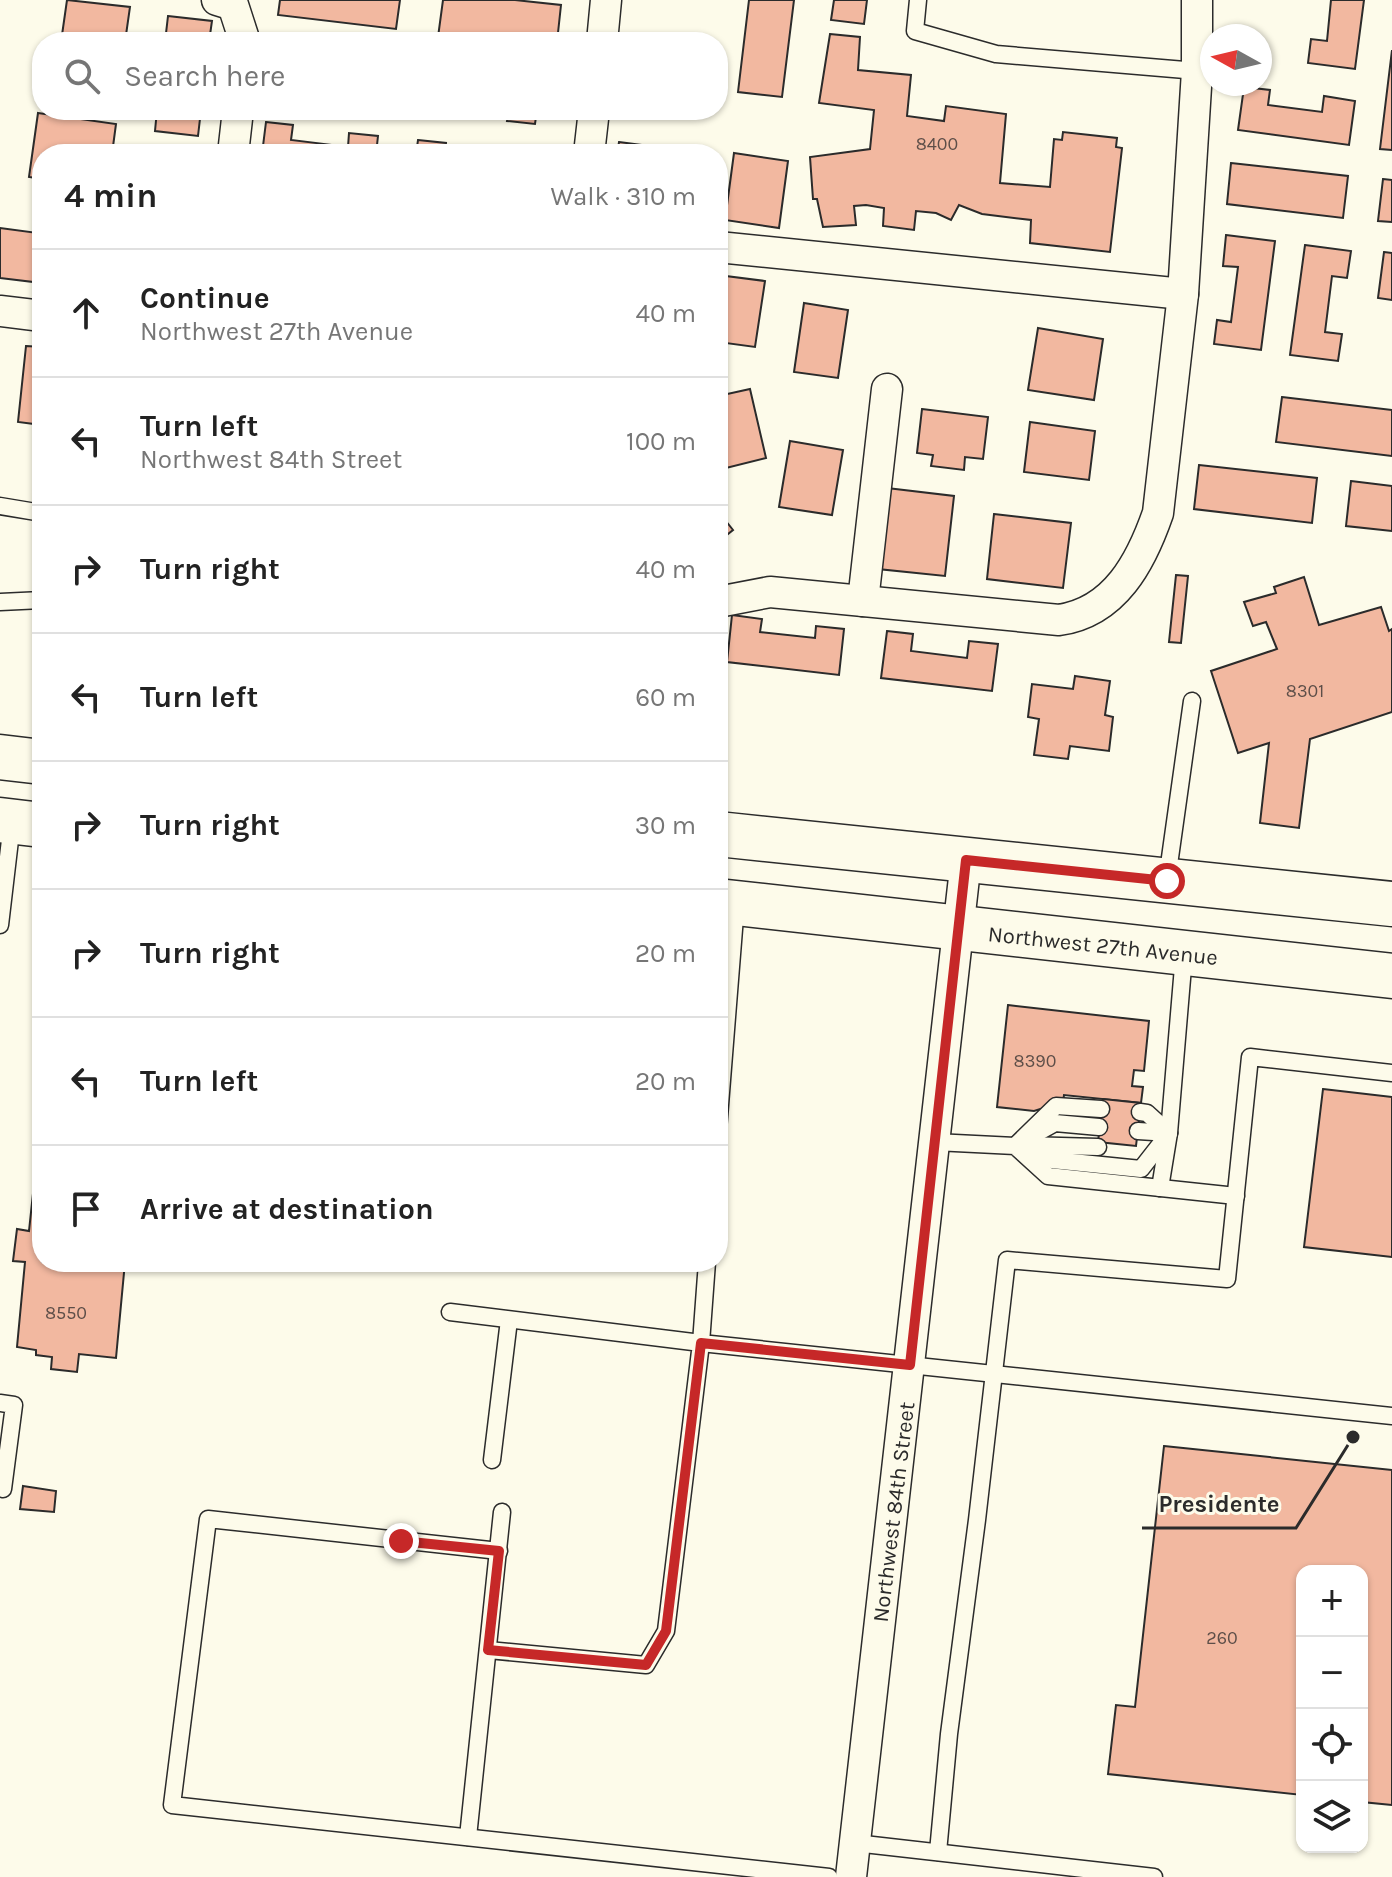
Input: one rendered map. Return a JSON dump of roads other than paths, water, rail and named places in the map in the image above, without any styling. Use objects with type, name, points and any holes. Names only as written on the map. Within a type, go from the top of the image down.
[{"type":"main road","points":[[0,757],[32,761]]},
{"type":"main road","points":[[728,835],[1392,904]]},
{"type":"main road","name":"Northwest 27th Avenue","points":[[728,902],[1392,976]]},
{"type":"street","points":[[217,0],[233,5],[242,32]]},
{"type":"street","points":[[603,32],[606,0]]},
{"type":"street","points":[[728,600],[770,592],[1059,620],[1079,617],[1116,591],[1147,546],[1158,513],[1183,294],[1197,71],[1197,0]]},
{"type":"street","points":[[234,144],[237,120]]},
{"type":"street","points":[[590,144],[593,120]]},
{"type":"street","points":[[728,248],[1183,294]]},
{"type":"street","points":[[0,311],[32,315]]},
{"type":"street","points":[[863,601],[887,389]]},
{"type":"street","name":"Northwest 84th Street","points":[[851,1877],[966,860]]},
{"type":"lane","points":[[918,0],[915,31],[996,54],[1197,71]]},
{"type":"lane","points":[[0,506],[32,511]]},
{"type":"lane","points":[[0,602],[32,600]]},
{"type":"lane","points":[[1167,881],[1192,701]]},
{"type":"lane","points":[[0,925],[18,822]]},
{"type":"lane","points":[[1160,1188],[1169,1133],[1184,953]]},
{"type":"lane","points":[[938,1852],[949,1734],[1007,1260],[1227,1279],[1250,1057],[1392,1073]]},
{"type":"lane","points":[[1015,1146],[1056,1106],[1101,1109]]},
{"type":"lane","points":[[1140,1112],[1147,1113],[1169,1133]]},
{"type":"lane","points":[[1015,1146],[1055,1123],[1099,1127]]},
{"type":"lane","points":[[1138,1131],[1169,1133]]},
{"type":"lane","points":[[1015,1146],[1052,1160],[1141,1169],[1169,1133]]},
{"type":"lane","points":[[1136,1150],[1142,1151],[1169,1133]]},
{"type":"lane","points":[[935,1142],[1098,1147]]},
{"type":"lane","points":[[1015,1146],[1048,1176],[1236,1196]]},
{"type":"lane","points":[[488,1650],[646,1665],[666,1631],[701,1343],[706,1272]]},
{"type":"lane","points":[[450,1312],[701,1343],[1392,1416]]},
{"type":"lane","points":[[492,1460],[509,1320]]},
{"type":"lane","points":[[0,1403],[14,1405],[3,1489],[0,1488]]},
{"type":"lane","points":[[468,1837],[502,1512]]},
{"type":"lane","points":[[499,1551],[208,1519],[172,1805],[829,1877]]},
{"type":"lane","points":[[855,1843],[1154,1877]]},
{"type":"place","name":"Presidente","points":[[1353,1437]]}]
